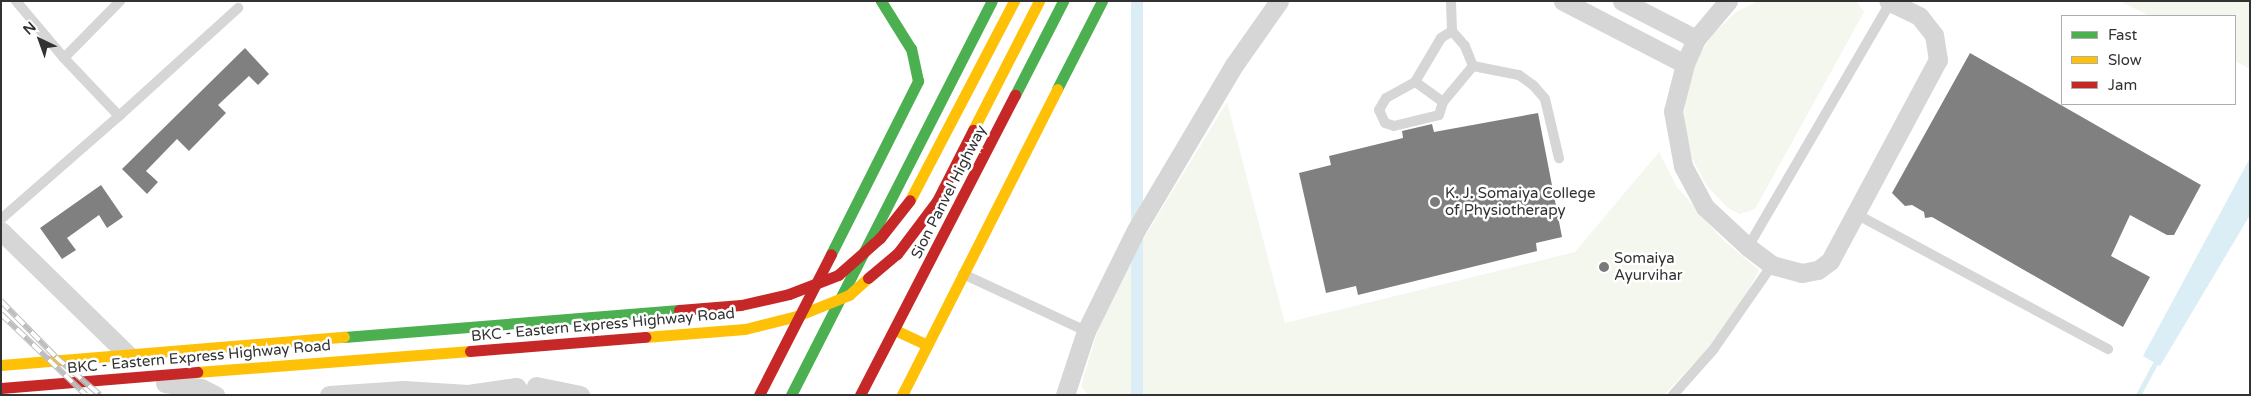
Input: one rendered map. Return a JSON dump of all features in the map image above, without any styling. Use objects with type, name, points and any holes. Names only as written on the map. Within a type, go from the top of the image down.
[{"type":"main road","points":[[790,395],[992,1]]},
{"type":"main road","name":"BKC - Eastern Express Highway Road","points":[[1,365],[741,305],[789,294],[838,275],[880,238],[917,191],[1014,1]]},
{"type":"main road","name":"BKC - Eastern Express Highway Road","points":[[1,388],[745,329],[797,316],[850,295],[897,254],[937,202],[1039,1]]},
{"type":"main road","name":"Sion Panvel Highway","points":[[860,395],[1063,1]]},
{"type":"main road","points":[[902,395],[1102,1]]},
{"type":"main road","points":[[759,395],[918,81],[911,49],[884,2]]},
{"type":"main road","points":[[895,330],[927,344]]},
{"type":"street","points":[[1069,391],[1086,331],[1136,230],[1234,65],[1279,1]]},
{"type":"street","points":[[1563,1],[1685,64]]},
{"type":"street","points":[[1622,1],[1696,39]]},
{"type":"street","points":[[1728,1],[1696,39],[1685,64],[1673,111],[1682,166],[1705,207],[1748,246],[1772,265],[1802,273],[1818,270],[1830,261],[1938,60],[1934,35],[1919,16],[1889,1]]},
{"type":"street","points":[[1,231],[154,381],[201,388],[214,395]]},
{"type":"street","points":[[329,395],[403,390],[468,394],[516,387],[530,391],[580,395]]},
{"type":"lane","points":[[16,1],[64,58],[119,116]]},
{"type":"lane","points":[[64,58],[120,1]]},
{"type":"lane","points":[[1451,1],[1452,31],[1465,46],[1473,66]]},
{"type":"lane","points":[[1748,246],[1889,1]]},
{"type":"lane","points":[[1,218],[119,116],[238,8]]},
{"type":"lane","points":[[1452,31],[1441,38],[1415,82],[1386,98],[1379,110],[1385,123],[1394,126],[1439,115],[1443,102],[1473,66]]},
{"type":"lane","points":[[1473,66],[1519,75],[1533,85],[1545,99],[1559,158]]},
{"type":"lane","points":[[1415,82],[1443,102]]},
{"type":"lane","points":[[1856,214],[2108,349]]},
{"type":"lane","points":[[1673,395],[1713,350],[1772,265]]},
{"type":"lane","points":[[963,274],[1086,331]]},
{"type":"shaded area","points":[[1131,1],[1143,1],[1143,395],[1131,395]]},
{"type":"shaded area","points":[[1758,1],[1856,1],[1864,12],[1755,209],[1740,214],[1728,208],[1706,185],[1691,156],[1684,124],[1685,92],[1695,61],[1713,34],[1736,12]]},
{"type":"shaded area","points":[[2120,1],[2250,1],[2250,69],[2236,62],[2236,15],[2147,15]]},
{"type":"shaded area","points":[[1227,102],[1285,323],[1575,252],[1659,152],[1677,187],[1723,240],[1759,270],[1730,325],[1664,395],[1088,395],[1081,386],[1108,297]]},
{"type":"shaded area","points":[[2250,158],[2250,215],[2160,366],[2143,356]]},
{"type":"building","points":[[245,48],[269,74],[258,85],[249,76],[218,105],[226,113],[189,151],[177,139],[146,171],[158,182],[147,194],[122,169]]},
{"type":"building","points":[[1970,53],[2201,185],[2174,235],[2167,235],[2130,215],[2111,256],[2150,277],[2123,327],[1932,217],[1925,218],[1924,212],[1912,205],[1905,206],[1892,193]]},
{"type":"building","points":[[1538,113],[1562,237],[1536,243],[1537,251],[1358,295],[1356,286],[1326,293],[1299,173],[1331,165],[1329,156],[1403,138],[1402,131],[1432,124],[1434,132]]},
{"type":"building","points":[[101,185],[123,217],[107,228],[99,215],[67,238],[76,250],[62,259],[40,228]]},
{"type":"waterway","points":[[2138,395],[2158,358]]},
{"type":"railway","points":[[1,301],[56,357],[100,395]]},
{"type":"railway","points":[[1,314],[86,395]]},
{"type":"traffic: fast","points":[[831,254],[918,81],[911,49],[881,1]]},
{"type":"traffic: fast","points":[[791,395],[992,1]]},
{"type":"traffic: fast","points":[[1015,95],[1063,1]]},
{"type":"traffic: fast","points":[[1057,89],[1102,1]]},
{"type":"traffic: fast","points":[[344,337],[679,310]]},
{"type":"traffic: slow","points":[[910,200],[1014,1]]},
{"type":"traffic: slow","points":[[973,130],[1039,1]]},
{"type":"traffic: slow","points":[[902,395],[1057,89]]},
{"type":"traffic: slow","points":[[645,337],[745,329],[797,316],[849,295],[868,278]]},
{"type":"traffic: slow","points":[[895,330],[927,345]]},
{"type":"traffic: slow","points":[[1,365],[344,337]]},
{"type":"traffic: slow","points":[[197,372],[470,351]]},
{"type":"traffic: jam","points":[[860,395],[1015,95]]},
{"type":"traffic: jam","points":[[868,278],[897,254],[937,201],[973,130]]},
{"type":"traffic: jam","points":[[679,310],[741,305],[789,294],[838,275],[880,238],[910,200]]},
{"type":"traffic: jam","points":[[759,395],[831,254]]},
{"type":"traffic: jam","points":[[470,351],[645,337]]},
{"type":"traffic: jam","points":[[1,388],[197,372]]},
{"type":"place","name":"K. J. Somaiya College of Physiotherapy","points":[[1435,202]]},
{"type":"place","name":"Somaiya Ayurvihar","points":[[1604,267]]}]
